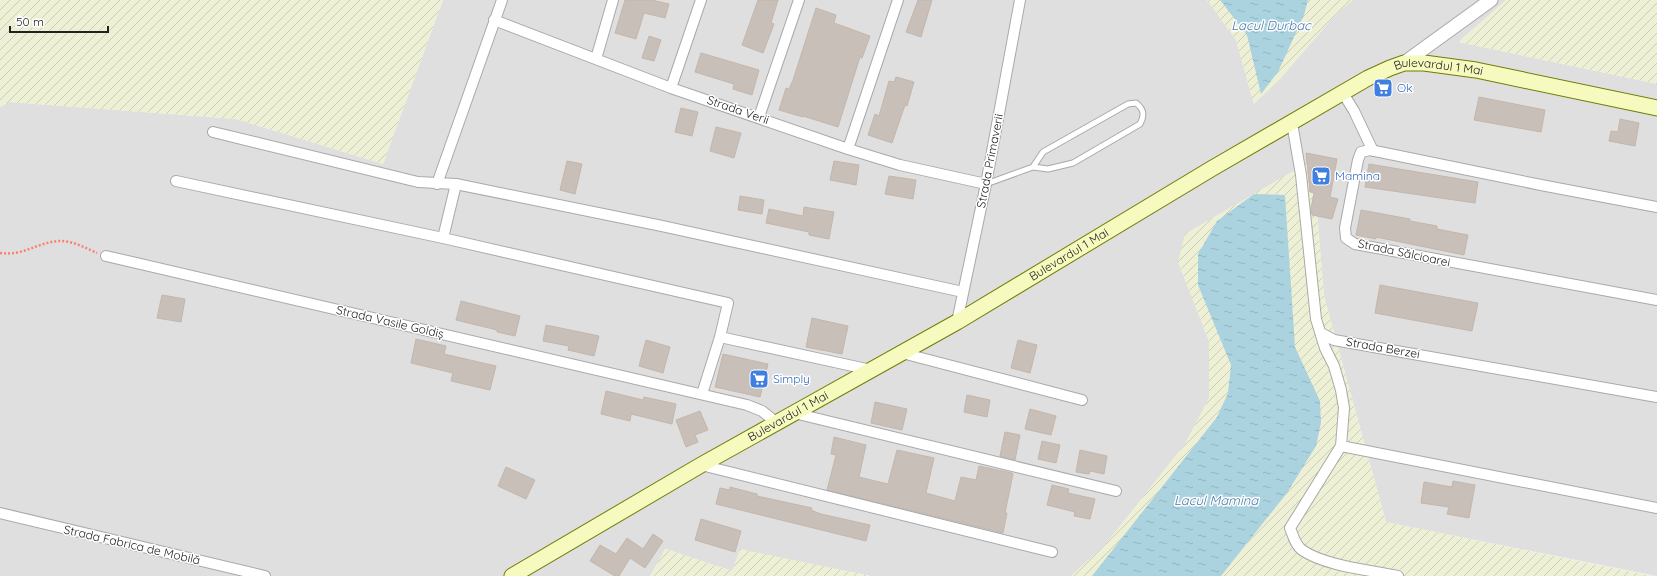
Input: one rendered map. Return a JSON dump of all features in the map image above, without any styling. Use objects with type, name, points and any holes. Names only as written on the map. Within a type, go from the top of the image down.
[{"type":"main road","name":"Bulevardul 1 Mai","points":[[512,576],[701,465],[957,322],[1211,169],[1368,78],[1390,68],[1404,63],[1424,63],[1476,70],[1657,108]]},
{"type":"street","points":[[437,184],[502,0]]},
{"type":"street","points":[[596,59],[614,0]]},
{"type":"street","points":[[671,88],[701,0]]},
{"type":"street","points":[[759,117],[799,0]]},
{"type":"street","points":[[848,149],[898,0]]},
{"type":"street","name":"Strada Primaverii","points":[[957,322],[986,184],[1020,0]]},
{"type":"street","points":[[1404,63],[1491,0]]},
{"type":"street","name":"Strada Verii","points":[[494,20],[671,88],[759,117],[848,149],[900,165],[986,184]]},
{"type":"street","points":[[1342,93],[1354,111],[1373,151],[1541,186],[1657,207]]},
{"type":"street","points":[[1292,123],[1301,182],[1316,319],[1324,348],[1334,366],[1341,390],[1344,408],[1341,446],[1290,528],[1293,538],[1301,549],[1324,561],[1398,576]]},
{"type":"street","points":[[213,132],[418,182],[456,184],[662,226],[963,292]]},
{"type":"street","name":"Strada Sălcioarei","points":[[1373,151],[1361,152],[1345,228],[1346,238],[1355,244],[1657,300]]},
{"type":"street","points":[[176,181],[443,238],[728,303],[720,337],[702,394]]},
{"type":"street","points":[[443,238],[456,184]]},
{"type":"street","name":"Strada Vasile Goldiș","points":[[106,256],[747,405],[762,411],[777,423]]},
{"type":"street","name":"Strada Berzei","points":[[1320,334],[1334,340],[1657,397]]},
{"type":"street","points":[[720,337],[872,370]]},
{"type":"street","points":[[902,353],[1082,400]]},
{"type":"street","points":[[794,413],[1116,491]]},
{"type":"street","points":[[1341,446],[1657,508]]},
{"type":"street","points":[[701,465],[1052,552]]},
{"type":"street","name":"Strada Fabrica de Mobilă","points":[[0,513],[265,576]]},
{"type":"lane","points":[[986,184],[1033,167],[1048,169],[1073,163],[1140,124],[1143,118],[1141,107],[1136,103],[1128,104],[1043,152],[1033,167]]},
{"type":"path","points":[[0,253],[9,254],[24,252],[59,241],[76,244],[106,256]]},
{"type":"shaded area","points":[[443,0],[1207,0],[1236,40],[1254,104],[1337,13],[1353,0],[1506,0],[1459,42],[1657,84],[1657,576],[1386,522],[1324,296],[1313,160],[1178,262],[1209,341],[1209,398],[1185,444],[1105,545],[1071,576],[871,576],[741,550],[732,571],[666,549],[650,576],[0,576],[0,107],[9,102],[236,119],[383,164]]},
{"type":"green space","points":[[0,0],[443,0],[383,164],[236,119],[9,102],[0,107]]},
{"type":"green space","points":[[1207,0],[1353,0],[1337,13],[1281,78],[1254,104],[1236,40]]},
{"type":"green space","points":[[1506,0],[1657,0],[1657,84],[1458,42]]},
{"type":"green space","points":[[1312,160],[1324,296],[1386,522],[1651,576],[1071,576],[1105,545],[1185,444],[1209,398],[1209,341],[1178,262],[1185,234]]},
{"type":"green space","points":[[665,549],[732,571],[740,549],[871,576],[650,576]]},
{"type":"water","name":"Lacul Durbac","points":[[1220,0],[1308,0],[1304,15],[1278,72],[1261,94],[1247,35]]},
{"type":"water","name":"Lacul Mamina","points":[[1254,194],[1285,195],[1295,347],[1320,401],[1321,423],[1316,446],[1287,493],[1221,576],[1092,576],[1217,417],[1228,393],[1231,365],[1198,285],[1198,254],[1217,221]]},
{"type":"building","points":[[625,0],[652,0],[669,4],[665,18],[644,13],[636,39],[615,33]]},
{"type":"building","points":[[758,0],[778,0],[771,23],[774,24],[763,53],[742,45]]},
{"type":"building","points":[[918,0],[932,0],[921,37],[906,32]]},
{"type":"building","points":[[816,8],[836,15],[834,23],[870,36],[862,58],[860,57],[838,127],[779,110],[786,88],[789,89],[793,80]]},
{"type":"building","points":[[649,36],[661,40],[654,61],[642,58]]},
{"type":"building","points":[[701,53],[759,70],[752,95],[733,89],[734,84],[695,72]]},
{"type":"building","points":[[896,77],[914,82],[907,106],[905,105],[892,143],[868,135],[875,114],[879,116],[889,81],[894,82]]},
{"type":"building","points":[[1479,97],[1545,110],[1541,132],[1474,120]]},
{"type":"building","points":[[681,108],[698,112],[692,136],[675,132]]},
{"type":"building","points":[[1620,119],[1639,123],[1635,146],[1609,141],[1611,131],[1618,132]]},
{"type":"building","points":[[716,127],[741,133],[734,158],[710,151]]},
{"type":"building","name":"Mamina","points":[[1306,153],[1337,159],[1330,197],[1338,199],[1332,219],[1312,215],[1311,208],[1314,193],[1310,192]]},
{"type":"building","points":[[567,161],[582,164],[575,194],[560,190]]},
{"type":"building","points":[[834,161],[859,165],[856,185],[830,180]]},
{"type":"building","points":[[1369,164],[1478,182],[1475,203],[1365,187]]},
{"type":"building","points":[[889,176],[916,180],[913,199],[885,194]]},
{"type":"building","points":[[740,196],[764,200],[762,214],[738,210]]},
{"type":"building","points":[[804,207],[834,212],[829,239],[809,235],[809,232],[766,223],[769,209],[803,216]]},
{"type":"building","points":[[1361,210],[1410,219],[1410,221],[1437,226],[1437,229],[1468,235],[1464,255],[1376,237],[1376,239],[1356,235]]},
{"type":"building","points":[[1380,285],[1478,303],[1472,331],[1375,313]]},
{"type":"building","points":[[162,295],[185,299],[181,322],[157,318]]},
{"type":"building","points":[[461,301],[520,316],[515,336],[456,320]]},
{"type":"building","points":[[812,318],[848,326],[842,354],[806,347]]},
{"type":"building","points":[[546,325],[599,336],[594,356],[568,350],[569,346],[543,341]]},
{"type":"building","points":[[416,339],[446,346],[444,354],[496,366],[490,390],[451,381],[453,373],[411,363]]},
{"type":"building","points":[[646,340],[670,347],[663,373],[639,366]]},
{"type":"building","points":[[1018,340],[1037,345],[1030,373],[1011,368]]},
{"type":"building","points":[[723,354],[768,364],[760,397],[715,387]]},
{"type":"building","points":[[606,391],[643,400],[644,397],[676,404],[672,424],[631,414],[630,421],[601,414]]},
{"type":"building","points":[[967,395],[990,400],[987,417],[964,412]]},
{"type":"building","points":[[875,402],[907,409],[902,430],[871,423]]},
{"type":"building","points":[[1030,409],[1056,416],[1051,435],[1025,429]]},
{"type":"building","points":[[700,411],[708,430],[695,435],[698,442],[686,447],[676,420]]},
{"type":"building","points":[[1005,432],[1020,435],[1015,460],[1000,456]]},
{"type":"building","points":[[834,437],[866,445],[859,477],[888,484],[897,450],[934,458],[926,493],[955,501],[961,477],[976,480],[979,466],[1012,473],[1003,533],[827,490],[836,455],[831,454]]},
{"type":"building","points":[[1042,441],[1060,445],[1056,463],[1038,459]]},
{"type":"building","points":[[1080,450],[1107,456],[1104,474],[1090,471],[1089,474],[1076,472]]},
{"type":"building","points":[[506,467],[535,480],[526,499],[498,486]]},
{"type":"building","points":[[1453,481],[1475,485],[1469,518],[1447,514],[1449,507],[1421,503],[1424,482],[1452,487]]},
{"type":"building","points":[[1052,485],[1069,489],[1068,493],[1095,499],[1090,519],[1074,516],[1075,512],[1047,505]]},
{"type":"building","points":[[730,487],[757,494],[757,496],[812,508],[811,510],[821,514],[870,525],[866,541],[716,504],[720,488],[730,490]]},
{"type":"building","points":[[701,519],[741,531],[735,552],[695,540]]},
{"type":"building","points":[[653,534],[663,541],[645,568],[630,558],[619,576],[615,576],[590,561],[600,545],[616,554],[627,538],[643,549]]},
{"type":"place","name":"Ok","points":[[1383,88]]},
{"type":"place","name":"Mamina","points":[[1321,176]]},
{"type":"place","name":"Simply","points":[[759,379]]}]
